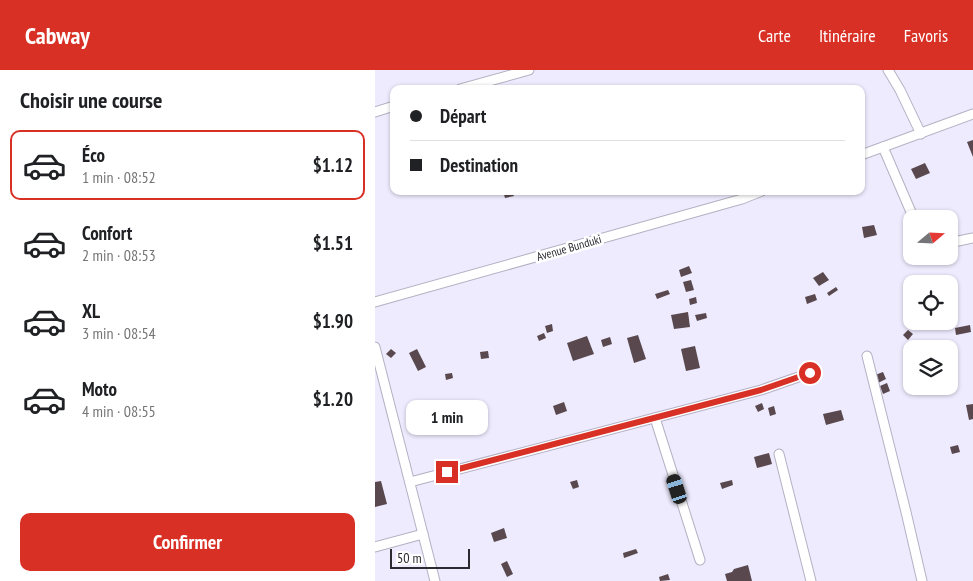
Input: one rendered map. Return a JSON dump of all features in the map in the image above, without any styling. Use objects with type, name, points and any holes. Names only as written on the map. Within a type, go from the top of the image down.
[{"type":"street","points":[[475,85],[529,70]]},
{"type":"street","points":[[889,70],[921,134]]},
{"type":"street","points":[[375,112],[390,107]]},
{"type":"street","points":[[865,154],[973,114]]},
{"type":"street","points":[[883,147],[910,210]]},
{"type":"street","name":"Avenue Bunduki","points":[[375,302],[751,195]]},
{"type":"street","points":[[958,241],[973,238]]},
{"type":"street","points":[[375,347],[435,581]]},
{"type":"street","points":[[867,356],[922,581]]},
{"type":"street","points":[[410,482],[761,390],[810,373]]},
{"type":"street","points":[[655,418],[700,560]]},
{"type":"street","points":[[779,454],[811,581]]},
{"type":"street","points":[[375,547],[423,534]]},
{"type":"building","points":[[973,140],[973,157],[967,142]]},
{"type":"building","points":[[925,163],[930,173],[916,179],[911,169]]},
{"type":"building","points":[[504,195],[514,196],[505,198]]},
{"type":"building","points":[[874,225],[877,235],[864,238],[862,227]]},
{"type":"building","points":[[689,266],[692,273],[681,277],[679,270]]},
{"type":"building","points":[[823,272],[829,280],[819,286],[813,278]]},
{"type":"building","points":[[691,280],[694,290],[686,292],[683,282]]},
{"type":"building","points":[[836,287],[838,290],[829,296],[827,293]]},
{"type":"building","points":[[668,290],[670,294],[657,299],[655,294]]},
{"type":"building","points":[[815,294],[817,300],[807,304],[805,297]]},
{"type":"building","points":[[696,297],[697,303],[690,305],[689,299]]},
{"type":"building","points":[[688,312],[690,327],[674,329],[671,315]]},
{"type":"building","points":[[706,313],[707,318],[697,321],[695,315]]},
{"type":"building","points":[[552,324],[553,331],[547,333],[545,326]]},
{"type":"building","points":[[970,325],[971,332],[956,335],[955,330],[958,330],[958,327]]},
{"type":"building","points":[[908,330],[913,334],[908,340],[903,335]]},
{"type":"building","points":[[544,333],[546,338],[539,341],[537,336]]},
{"type":"building","points":[[638,335],[646,359],[634,363],[627,338]]},
{"type":"building","points":[[587,336],[594,354],[573,361],[567,343]]},
{"type":"building","points":[[610,337],[612,344],[603,347],[601,340]]},
{"type":"building","points":[[695,346],[700,368],[686,371],[681,349]]},
{"type":"building","points":[[391,349],[396,353],[391,358],[386,354]]},
{"type":"building","points":[[417,349],[426,367],[418,371],[409,353]]},
{"type":"building","points":[[488,351],[489,358],[481,359],[480,352]]},
{"type":"building","points":[[883,372],[886,379],[878,383],[875,375]]},
{"type":"building","points":[[452,373],[453,378],[446,380],[445,374]]},
{"type":"building","points":[[887,383],[890,391],[883,394],[880,386]]},
{"type":"building","points":[[564,402],[567,411],[556,415],[553,406]]},
{"type":"building","points":[[762,403],[764,409],[758,412],[755,406]]},
{"type":"building","points":[[973,404],[973,419],[969,420],[966,405]]},
{"type":"building","points":[[774,406],[776,414],[770,416],[768,408]]},
{"type":"building","points":[[841,410],[844,420],[826,425],[823,414]]},
{"type":"building","points":[[451,428],[452,434],[446,435],[445,429]]},
{"type":"building","points":[[958,445],[960,452],[952,454],[950,447]]},
{"type":"building","points":[[769,453],[772,464],[757,468],[754,457]]},
{"type":"building","points":[[577,480],[579,487],[573,489],[570,482]]},
{"type":"building","points":[[732,480],[733,485],[722,489],[720,483]]},
{"type":"building","points":[[381,481],[387,504],[375,507],[375,482]]},
{"type":"building","points":[[504,528],[507,538],[494,542],[491,533]]},
{"type":"building","points":[[636,549],[638,553],[624,558],[623,553]]},
{"type":"building","points":[[507,561],[513,574],[507,577],[501,564]]},
{"type":"building","points":[[748,565],[752,581],[727,581],[725,574]]},
{"type":"building","points":[[668,574],[670,580],[660,581],[659,577]]},
{"type":"route","points":[[447,472],[761,390],[810,373]]}]
